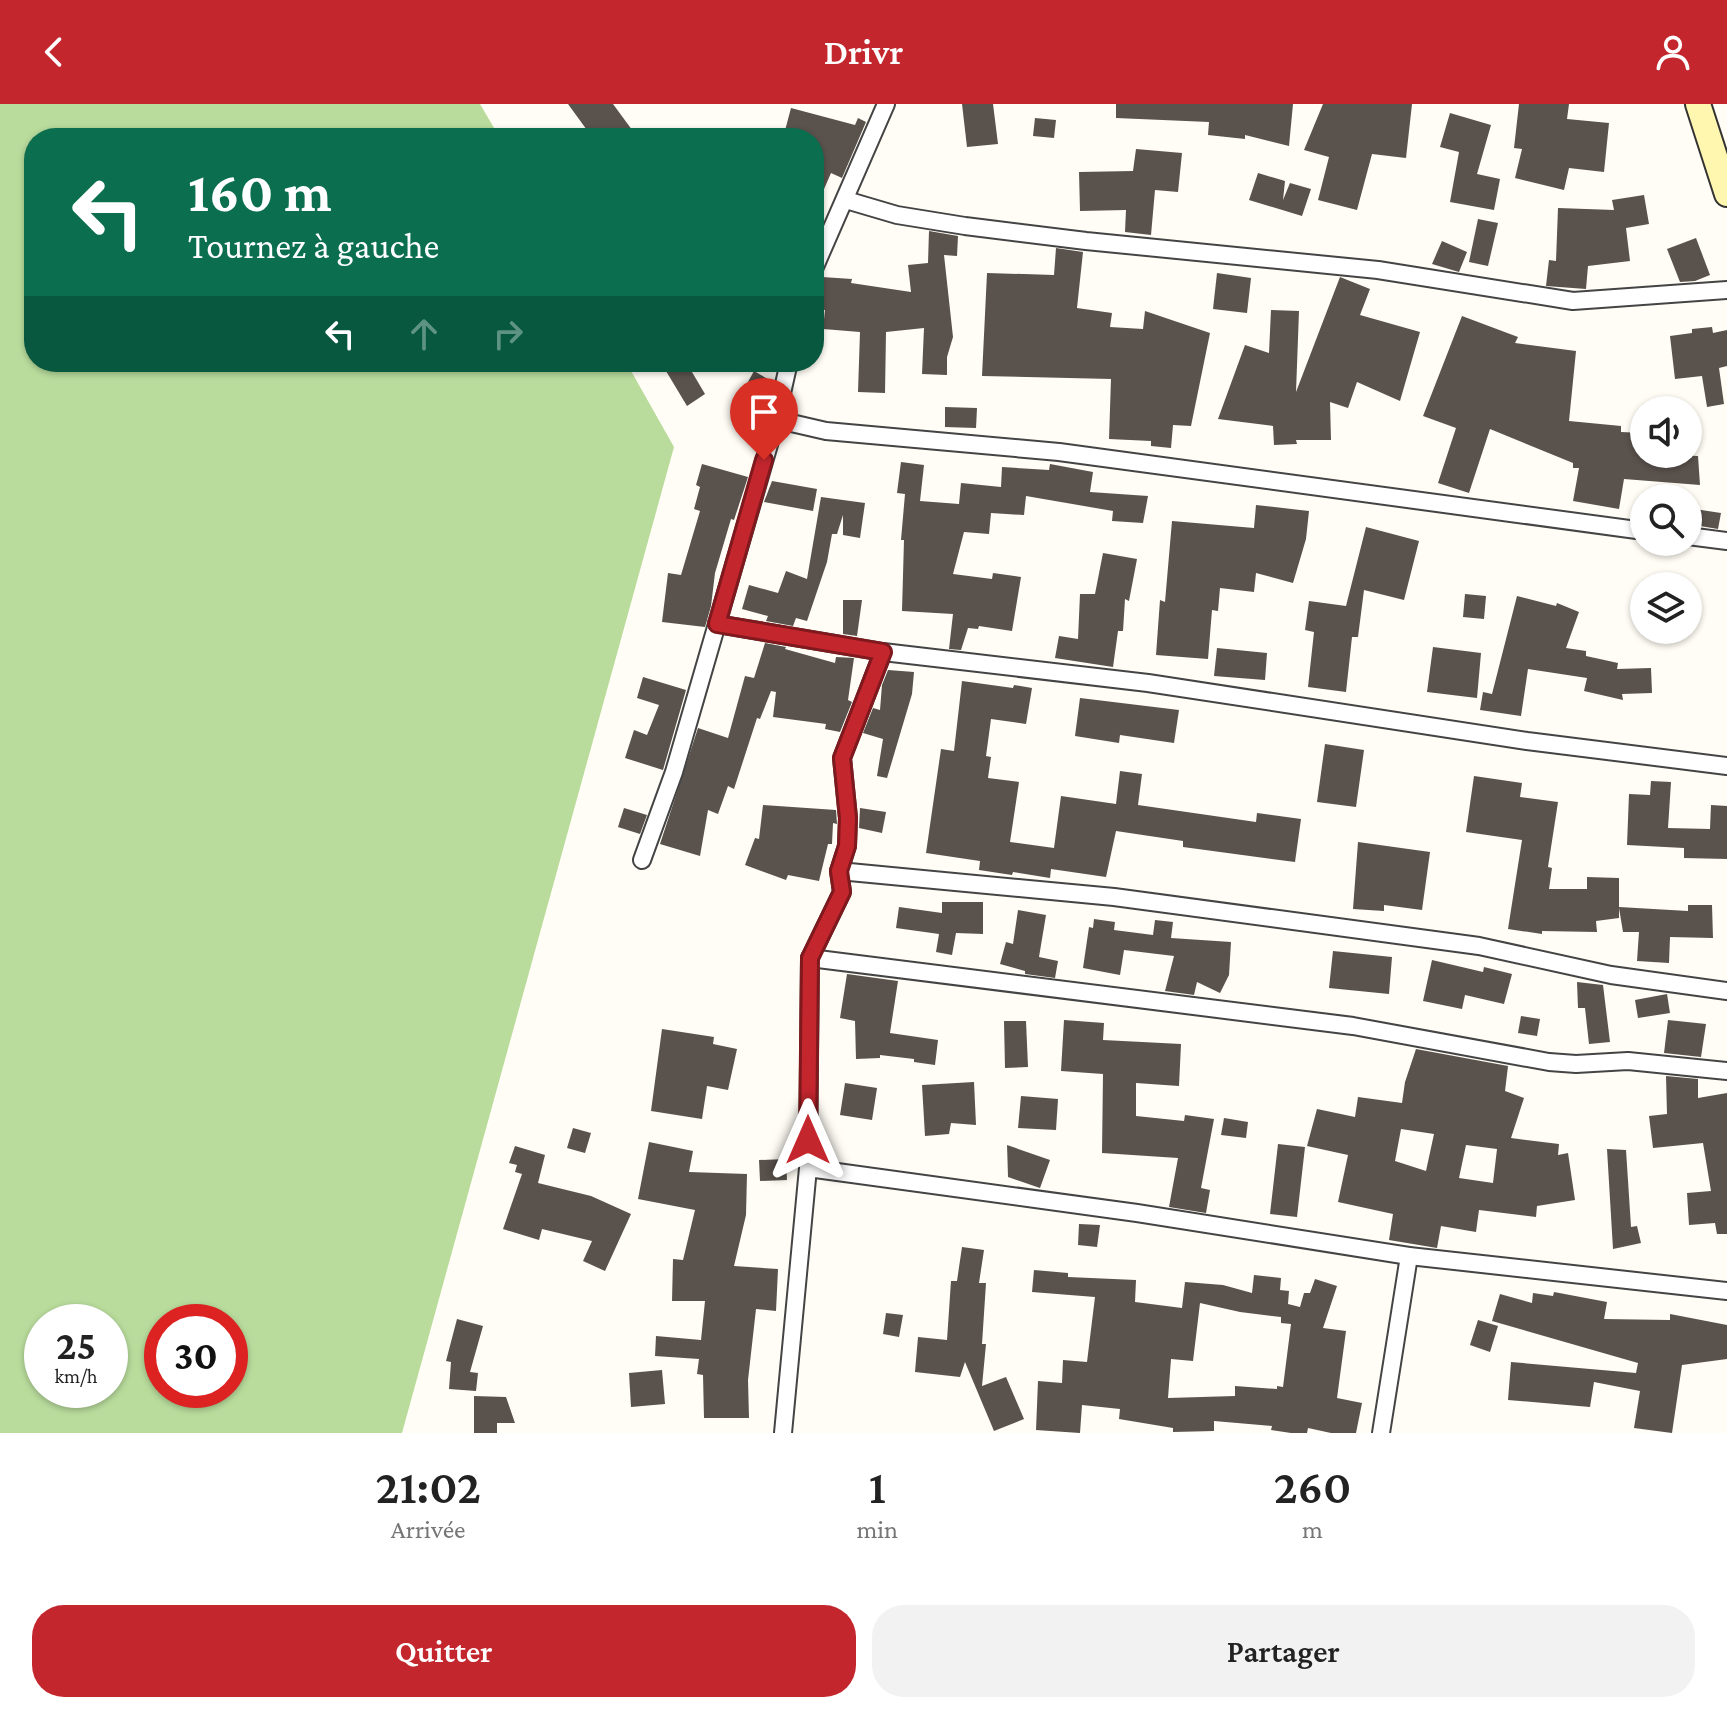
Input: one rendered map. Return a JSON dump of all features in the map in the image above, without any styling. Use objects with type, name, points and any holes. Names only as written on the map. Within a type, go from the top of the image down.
[{"type":"street","points":[[824,247],[886,104]]},
{"type":"street","points":[[1698,104],[1727,194]]},
{"type":"street","points":[[846,200],[897,215],[965,226],[1378,270],[1573,301],[1727,290]]},
{"type":"street","points":[[642,860],[674,772],[775,424],[787,372]]},
{"type":"street","points":[[775,424],[787,422],[826,431],[1059,452],[1630,529]]},
{"type":"street","points":[[1702,538],[1727,541]]},
{"type":"street","points":[[717,624],[883,652],[1148,683],[1527,741],[1727,766]]},
{"type":"street","points":[[783,1433],[808,1168],[810,958],[842,892],[839,871],[847,846],[848,818],[842,758],[883,652]]},
{"type":"street","points":[[839,871],[1162,903],[1479,946],[1611,975],[1727,991]]},
{"type":"street","points":[[810,958],[1353,1026],[1549,1062],[1628,1061],[1727,1071]]},
{"type":"street","points":[[808,1168],[1137,1213],[1409,1256],[1727,1291]]},
{"type":"street","points":[[1381,1433],[1409,1256]]},
{"type":"green space","points":[[0,104],[480,104],[494,128],[24,128],[24,372],[632,372],[674,447],[402,1433],[0,1433]]},
{"type":"building","points":[[568,104],[613,104],[631,128],[585,128]]},
{"type":"building","points":[[962,104],[993,104],[998,144],[967,147]]},
{"type":"building","points":[[1116,104],[1293,104],[1289,146],[1245,135],[1245,139],[1208,135],[1209,122],[1116,118]]},
{"type":"building","points":[[1323,104],[1412,104],[1406,158],[1372,154],[1357,210],[1318,200],[1329,157],[1304,150]]},
{"type":"building","points":[[1519,104],[1569,104],[1567,119],[1609,123],[1604,172],[1569,168],[1564,190],[1515,178],[1522,149],[1514,148]]},
{"type":"building","points":[[791,108],[855,125],[858,118],[866,122],[842,178],[831,173],[824,189],[824,128],[786,128]]},
{"type":"building","points":[[1450,113],[1491,125],[1477,174],[1500,179],[1494,210],[1450,202],[1459,152],[1440,147]]},
{"type":"building","points":[[1035,118],[1056,120],[1054,138],[1033,136]]},
{"type":"building","points":[[1136,149],[1182,153],[1178,192],[1155,190],[1151,235],[1125,232],[1126,210],[1080,211],[1079,172],[1133,171]]},
{"type":"building","points":[[1258,173],[1285,181],[1283,200],[1290,183],[1311,189],[1302,216],[1249,200]]},
{"type":"building","points":[[1644,195],[1649,224],[1626,228],[1630,261],[1588,266],[1586,289],[1546,286],[1549,260],[1556,261],[1558,208],[1614,210],[1612,200]]},
{"type":"building","points":[[1478,219],[1498,223],[1488,266],[1469,262]]},
{"type":"building","points":[[929,231],[958,236],[957,256],[944,255],[953,337],[947,357],[947,375],[922,374],[924,328],[886,332],[885,393],[858,392],[860,332],[824,329],[824,277],[852,279],[851,283],[911,292],[908,265],[928,263]]},
{"type":"building","points":[[1696,238],[1710,275],[1695,281],[1680,282],[1667,249]]},
{"type":"building","points":[[1442,241],[1467,252],[1459,272],[1432,264]]},
{"type":"building","points":[[1056,248],[1083,252],[1077,308],[1112,313],[1110,327],[1143,329],[1145,311],[1210,333],[1191,426],[1173,425],[1171,448],[1151,446],[1151,441],[1109,439],[1111,379],[982,376],[987,273],[1054,275]]},
{"type":"building","points":[[1217,273],[1251,278],[1247,313],[1213,309]]},
{"type":"building","points":[[1340,277],[1370,289],[1360,315],[1420,332],[1400,401],[1357,382],[1348,408],[1330,402],[1331,440],[1296,440],[1297,444],[1274,445],[1273,426],[1218,419],[1245,345],[1269,353],[1271,310],[1299,311],[1296,392]]},
{"type":"building","points":[[1462,316],[1518,337],[1515,343],[1576,351],[1569,421],[1621,426],[1621,432],[1630,432],[1630,468],[1699,468],[1700,484],[1624,479],[1619,509],[1573,501],[1579,468],[1573,468],[1573,463],[1490,429],[1469,493],[1438,483],[1456,428],[1423,416]]},
{"type":"building","points":[[1712,327],[1713,333],[1727,330],[1727,366],[1719,368],[1724,404],[1707,407],[1702,376],[1675,379],[1670,336]]},
{"type":"building","points":[[667,372],[692,372],[705,394],[687,406]]},
{"type":"building","points":[[753,372],[773,382],[758,412],[738,400]]},
{"type":"building","points":[[945,407],[977,408],[976,428],[945,427]]},
{"type":"building","points":[[901,462],[924,465],[920,501],[959,504],[961,483],[1001,487],[1002,467],[1049,470],[1050,464],[1093,472],[1090,492],[1148,496],[1143,523],[1112,521],[1113,511],[1026,496],[1024,515],[991,513],[989,534],[964,532],[953,574],[992,579],[993,573],[1021,577],[1012,631],[979,626],[978,629],[968,628],[961,650],[949,649],[953,614],[902,611],[904,540],[901,540],[905,494],[897,493]]},
{"type":"building","points":[[702,464],[748,477],[734,520],[731,519],[715,573],[705,627],[662,622],[668,573],[681,575],[700,511],[694,509]]},
{"type":"building","points":[[772,481],[817,489],[813,511],[764,502]]},
{"type":"building","points":[[821,497],[865,503],[860,538],[843,535],[843,515],[837,534],[832,534],[827,562],[807,621],[796,618],[793,626],[766,621],[768,616],[742,609],[749,585],[778,593],[786,571],[807,579]]},
{"type":"building","points":[[1256,505],[1309,511],[1306,539],[1293,583],[1256,573],[1254,592],[1220,588],[1218,611],[1212,610],[1208,659],[1156,655],[1160,600],[1165,602],[1172,521],[1254,528]]},
{"type":"building","points":[[1702,510],[1721,513],[1718,529],[1702,526]]},
{"type":"building","points":[[1366,527],[1419,541],[1404,600],[1364,590],[1358,637],[1352,637],[1346,692],[1308,687],[1314,632],[1305,630],[1309,601],[1346,606]]},
{"type":"building","points":[[1103,553],[1137,559],[1129,601],[1125,599],[1123,631],[1118,631],[1113,667],[1055,658],[1059,636],[1078,639],[1080,594],[1095,594]]},
{"type":"building","points":[[1465,594],[1486,596],[1484,619],[1463,617]]},
{"type":"building","points":[[1517,596],[1556,606],[1557,603],[1579,612],[1566,648],[1586,651],[1586,656],[1618,663],[1617,669],[1651,668],[1652,693],[1622,694],[1623,700],[1584,691],[1587,678],[1528,669],[1521,716],[1480,710],[1483,692],[1492,694]]},
{"type":"building","points":[[843,600],[862,600],[857,636],[843,634]]},
{"type":"building","points":[[765,643],[835,663],[836,657],[854,658],[848,700],[852,702],[840,732],[825,729],[826,724],[773,717],[776,692],[771,691],[760,719],[757,718],[734,789],[728,786],[718,814],[708,810],[700,856],[660,844],[698,728],[728,738],[745,676],[754,678]]},
{"type":"building","points":[[1433,647],[1481,653],[1477,698],[1427,692]]},
{"type":"building","points":[[1217,648],[1267,653],[1265,680],[1214,676]]},
{"type":"building","points":[[888,670],[914,672],[912,694],[887,778],[877,776],[883,739],[863,733],[873,708],[880,710],[882,685]]},
{"type":"building","points":[[643,677],[686,690],[663,770],[625,758],[634,730],[647,735],[659,705],[637,698]]},
{"type":"building","points":[[962,681],[1032,688],[1026,724],[991,719],[986,756],[991,757],[988,778],[1019,782],[1010,842],[1054,848],[1061,796],[1116,804],[1120,771],[1142,774],[1138,805],[1256,822],[1257,813],[1301,819],[1295,862],[1183,847],[1183,841],[1116,831],[1106,877],[1051,869],[1050,878],[1013,872],[1012,875],[979,870],[980,861],[926,853],[941,749],[954,751]]},
{"type":"building","points":[[1080,698],[1179,710],[1174,743],[1120,735],[1119,743],[1075,736]]},
{"type":"building","points":[[1325,744],[1364,750],[1356,807],[1317,802]]},
{"type":"building","points":[[1474,776],[1522,783],[1520,797],[1558,802],[1548,867],[1552,868],[1549,889],[1587,889],[1587,877],[1619,878],[1619,907],[1688,911],[1688,905],[1712,905],[1713,938],[1670,937],[1669,963],[1637,961],[1639,932],[1623,932],[1619,908],[1619,918],[1596,921],[1597,932],[1542,931],[1542,934],[1508,929],[1522,840],[1466,832]]},
{"type":"building","points":[[1651,781],[1671,782],[1668,828],[1710,829],[1711,805],[1727,806],[1727,859],[1684,858],[1684,848],[1627,845],[1629,794],[1650,795]]},
{"type":"building","points":[[763,805],[836,810],[837,824],[833,823],[832,844],[828,844],[819,881],[788,875],[786,880],[745,865],[755,838],[759,839]]},
{"type":"building","points":[[624,808],[647,815],[640,834],[618,827]]},
{"type":"building","points":[[860,808],[886,812],[882,833],[859,828]]},
{"type":"building","points":[[1358,842],[1430,852],[1422,910],[1384,905],[1384,911],[1353,909]]},
{"type":"building","points":[[942,902],[983,902],[983,934],[956,933],[952,955],[936,952],[939,934],[896,928],[899,907],[942,913]]},
{"type":"building","points":[[1018,910],[1046,915],[1039,957],[1058,961],[1055,978],[1025,974],[1025,971],[1000,964],[1006,942],[1013,944]]},
{"type":"building","points":[[1094,919],[1115,922],[1114,930],[1153,935],[1155,920],[1173,922],[1171,938],[1231,942],[1229,975],[1220,993],[1197,982],[1194,995],[1165,991],[1174,956],[1124,950],[1120,975],[1083,968],[1089,927],[1093,928]]},
{"type":"building","points":[[1333,951],[1392,957],[1389,994],[1329,988]]},
{"type":"building","points":[[1432,960],[1483,972],[1484,967],[1512,974],[1504,1004],[1465,995],[1462,1009],[1423,1001]]},
{"type":"building","points":[[847,974],[898,981],[890,1033],[938,1040],[935,1065],[880,1055],[880,1058],[856,1059],[855,1021],[840,1018]]},
{"type":"building","points":[[1577,982],[1603,985],[1610,1042],[1589,1044],[1585,1008],[1578,1008]]},
{"type":"building","points":[[1667,994],[1670,1013],[1638,1018],[1635,1000]]},
{"type":"building","points":[[1521,1016],[1540,1019],[1537,1036],[1518,1033]]},
{"type":"building","points":[[1064,1020],[1104,1023],[1103,1040],[1181,1044],[1179,1086],[1136,1083],[1136,1116],[1184,1121],[1185,1115],[1214,1119],[1201,1188],[1210,1190],[1206,1213],[1169,1207],[1178,1158],[1102,1153],[1103,1074],[1061,1071]]},
{"type":"building","points":[[1668,1020],[1706,1024],[1701,1057],[1664,1053]]},
{"type":"building","points":[[1004,1021],[1026,1021],[1028,1067],[1005,1068]]},
{"type":"building","points":[[662,1029],[714,1037],[713,1044],[737,1049],[728,1090],[707,1086],[702,1119],[651,1111]]},
{"type":"building","points":[[1416,1049],[1508,1066],[1505,1091],[1524,1098],[1511,1138],[1559,1144],[1558,1155],[1568,1153],[1575,1200],[1537,1206],[1536,1217],[1479,1210],[1476,1232],[1441,1226],[1437,1248],[1389,1240],[1393,1214],[1338,1202],[1348,1155],[1307,1146],[1317,1109],[1355,1117],[1358,1097],[1402,1103]],"holes":[[[1401,1129],[1434,1134],[1426,1171],[1395,1161]],[[1466,1145],[1497,1149],[1493,1183],[1459,1178]]]},
{"type":"building","points":[[1666,1076],[1698,1079],[1698,1098],[1727,1093],[1727,1234],[1717,1234],[1715,1223],[1689,1225],[1687,1193],[1711,1191],[1703,1143],[1653,1148],[1649,1116],[1667,1114]]},
{"type":"building","points":[[974,1082],[976,1125],[951,1123],[949,1134],[925,1136],[922,1085]]},
{"type":"building","points":[[845,1083],[877,1088],[872,1120],[840,1115]]},
{"type":"building","points":[[1021,1096],[1058,1099],[1056,1130],[1018,1128]]},
{"type":"building","points":[[1224,1118],[1248,1122],[1246,1138],[1221,1135]]},
{"type":"building","points":[[573,1128],[591,1133],[585,1153],[567,1148]]},
{"type":"building","points":[[649,1142],[693,1151],[689,1172],[747,1174],[746,1215],[734,1266],[778,1269],[776,1311],[756,1309],[748,1380],[749,1418],[704,1418],[703,1375],[697,1374],[699,1359],[655,1356],[656,1336],[701,1340],[705,1301],[672,1301],[673,1259],[683,1260],[695,1210],[638,1199]]},
{"type":"building","points":[[1278,1144],[1305,1147],[1297,1217],[1270,1214]]},
{"type":"building","points":[[1007,1145],[1050,1160],[1040,1188],[1008,1177]]},
{"type":"building","points":[[515,1146],[545,1155],[538,1183],[591,1196],[631,1214],[605,1271],[583,1261],[592,1241],[542,1229],[539,1240],[503,1229],[522,1174],[515,1172],[517,1165],[509,1163]]},
{"type":"building","points":[[1607,1149],[1626,1150],[1631,1227],[1637,1226],[1641,1243],[1613,1249]]},
{"type":"building","points":[[786,1159],[787,1180],[760,1181],[759,1160]]},
{"type":"building","points":[[1079,1224],[1100,1225],[1097,1247],[1078,1245]]},
{"type":"building","points":[[962,1247],[984,1250],[979,1283],[986,1283],[982,1386],[1006,1377],[1024,1419],[994,1431],[965,1362],[960,1377],[915,1372],[918,1337],[947,1340],[951,1281],[957,1281]]},
{"type":"building","points":[[1034,1270],[1068,1273],[1068,1277],[1136,1280],[1135,1302],[1182,1308],[1185,1282],[1223,1285],[1252,1293],[1254,1275],[1281,1278],[1280,1290],[1289,1291],[1288,1304],[1300,1307],[1304,1293],[1310,1293],[1315,1279],[1337,1286],[1323,1328],[1346,1331],[1337,1398],[1362,1403],[1356,1433],[1331,1433],[1308,1428],[1307,1433],[1291,1433],[1271,1430],[1272,1426],[1214,1421],[1214,1431],[1173,1432],[1173,1428],[1119,1419],[1120,1409],[1082,1405],[1080,1433],[1036,1430],[1038,1381],[1062,1383],[1063,1360],[1087,1362],[1095,1297],[1032,1292]],"holes":[[[1200,1303],[1281,1317],[1281,1323],[1291,1324],[1283,1387],[1235,1386],[1235,1396],[1168,1398],[1171,1359],[1193,1361]]]},
{"type":"building","points":[[1554,1292],[1607,1302],[1604,1319],[1670,1320],[1670,1314],[1727,1325],[1727,1359],[1682,1365],[1672,1433],[1634,1428],[1640,1391],[1594,1382],[1590,1407],[1508,1400],[1511,1362],[1636,1373],[1638,1363],[1492,1321],[1500,1294],[1532,1303],[1533,1293],[1553,1296]]},
{"type":"building","points":[[886,1313],[903,1315],[899,1337],[883,1334]]},
{"type":"building","points":[[457,1319],[483,1326],[470,1372],[478,1373],[476,1391],[449,1389],[451,1362],[446,1361]]},
{"type":"building","points":[[1478,1320],[1498,1326],[1490,1352],[1470,1345]]},
{"type":"building","points":[[662,1370],[665,1404],[631,1407],[629,1373]]},
{"type":"building","points":[[474,1396],[506,1397],[515,1423],[497,1423],[497,1433],[474,1433]]},
{"type":"route","points":[[764,460],[717,624],[883,652],[842,758],[848,818],[847,846],[839,871],[842,892],[810,958],[808,1140]]}]
